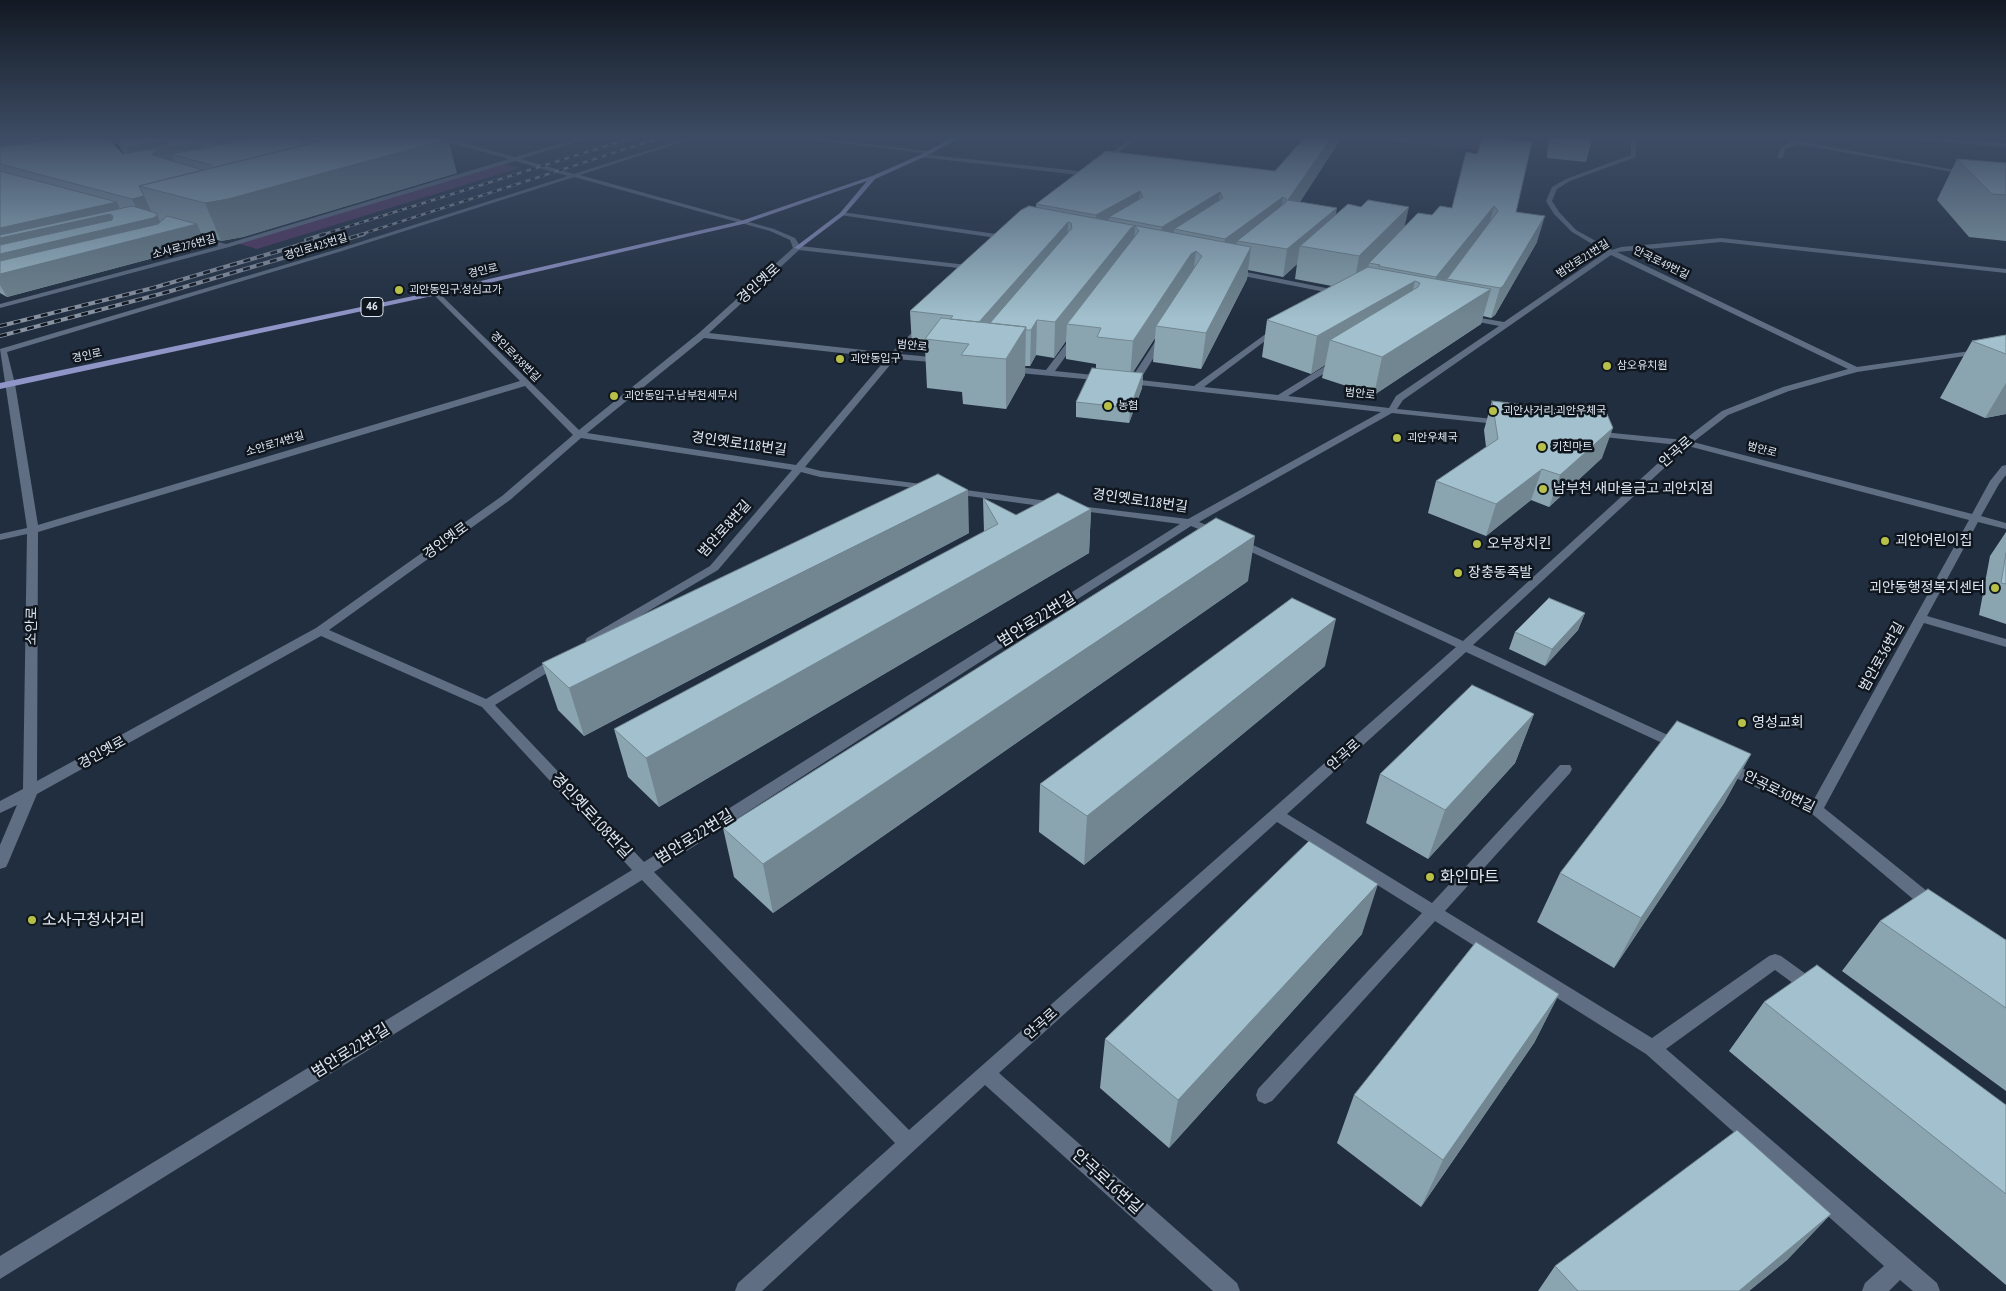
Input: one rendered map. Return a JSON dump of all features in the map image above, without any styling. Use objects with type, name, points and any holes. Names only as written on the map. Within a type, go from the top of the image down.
[{"type":"main road","name":"경인로","points":[[5,385],[437,293],[743,222],[813,197]]},
{"type":"main road","points":[[797,248],[842,214],[856,197]]},
{"type":"street","name":"소사로276번길","points":[[0,306],[227,246],[388,197]]},
{"type":"street","name":"경인로425번길","points":[[5,385],[3,351],[340,250],[506,197]]},
{"type":"street","points":[[653,197],[785,234],[793,239],[797,248],[984,268],[976,275]]},
{"type":"street","name":"안곡로49번길","points":[[1550,197],[1549,201],[1556,213],[1574,231],[1611,252],[1856,370]]},
{"type":"street","points":[[842,214],[1017,236],[1008,244]]},
{"type":"street","points":[[177,232],[227,246]]},
{"type":"street","name":"범안로21번길","points":[[1392,410],[1399,398],[1611,252],[1621,249],[1721,240],[2006,271]]},
{"type":"street","name":"경인옛로","points":[[0,808],[320,631],[506,498],[579,435],[702,335],[797,248]]},
{"type":"street","points":[[1231,265],[1224,270],[1345,294]]},
{"type":"street","points":[[1284,282],[1291,275]]},
{"type":"street","name":"경인로438번길","points":[[437,293],[579,435]]},
{"type":"street","points":[[1460,316],[1507,325]]},
{"type":"street","name":"범안로8번길","points":[[486,704],[714,568],[893,356],[928,322]]},
{"type":"street","points":[[1196,389],[1282,323]]},
{"type":"street","points":[[1134,382],[1168,327]]},
{"type":"street","points":[[1049,373],[1079,333]]},
{"type":"street","name":"범안로","points":[[702,335],[950,362]]},
{"type":"street","name":"안곡로","points":[[746,1291],[908,1142],[1277,816],[1686,443],[1725,413],[1786,389],[1856,370],[2006,348]]},
{"type":"street","points":[[1280,398],[1350,354]]},
{"type":"street","name":"범안로","points":[[996,367],[1512,424]]},
{"type":"street","name":"소안로74번길","points":[[0,537],[33,530],[524,382]]},
{"type":"street","name":"소안로","points":[[0,863],[30,793],[33,530],[5,385]]},
{"type":"street","name":"범안로22번길","points":[[0,1268],[643,871],[1190,522],[1392,410]]},
{"type":"street","name":"범안로","points":[[1588,432],[1686,443],[2006,526]]},
{"type":"street","name":"경인옛로118번길","points":[[579,435],[798,468],[820,474],[1190,522],[1465,646]]},
{"type":"street","name":"범안로36번길","points":[[1816,809],[1994,484],[2006,468]]},
{"type":"street","points":[[1920,618],[2006,643]]},
{"type":"street","name":"경인옛로108번길","points":[[320,631],[486,704],[643,871],[908,1142]]},
{"type":"street","points":[[1465,646],[1690,750]]},
{"type":"street","name":"안곡로30번길","points":[[1708,759],[1816,809],[1945,916]]},
{"type":"street","points":[[1265,1095],[1565,769]]},
{"type":"street","points":[[1277,816],[1652,1048],[1929,1291]]},
{"type":"street","points":[[1652,1048],[1775,961],[1823,997]]},
{"type":"street","name":"안곡로16번길","points":[[986,1074],[1229,1291]]},
{"type":"street","points":[[1873,1291],[1900,1266]]},
{"type":"shaded area","points":[[389,197],[424,197],[257,249],[237,243]]},
{"type":"building","points":[[0,197],[99,197],[117,202],[0,228]]},
{"type":"building","points":[[183,197],[234,197],[228,199],[205,203]]},
{"type":"building","points":[[1045,197],[1129,197],[1096,215],[1036,204]]},
{"type":"building","points":[[1143,197],[1211,197],[1162,227],[1109,217]]},
{"type":"building","points":[[1283,197],[1225,239],[1174,229],[1223,198]]},
{"type":"building","points":[[1283,197],[1290,197],[1288,200],[1337,208],[1287,249],[1237,241],[1285,203],[1287,200]]},
{"type":"building","points":[[1455,197],[1519,197],[1516,212],[1545,216],[1500,288],[1447,279],[1498,211],[1494,206],[1436,277],[1369,263],[1418,213],[1432,215],[1440,206],[1452,208]]},
{"type":"building","points":[[1368,200],[1409,207],[1359,256],[1300,246],[1348,204],[1361,207]]},
{"type":"building","points":[[132,206],[156,213],[157,216],[0,254],[0,245],[112,220],[113,216],[110,214],[0,238],[0,235]]},
{"type":"building","points":[[1029,206],[1251,247],[1206,333],[1156,326],[1202,256],[1196,251],[1191,254],[1133,341],[1097,337],[1101,328],[1067,324],[1139,231],[1135,226],[1131,228],[1055,322],[1037,320],[1031,330],[1026,330],[1026,327],[990,323],[1072,228],[1071,223],[1068,222],[979,322],[950,319],[953,316],[910,311],[1021,210]]},
{"type":"building","points":[[167,216],[197,224],[0,274],[0,261],[158,224]]},
{"type":"building","points":[[1368,267],[1491,289],[1382,357],[1330,340],[1418,287],[1420,283],[1415,281],[1317,336],[1267,320]]},
{"type":"building","points":[[941,318],[1026,327],[1006,359],[961,355],[969,344],[925,339]]},
{"type":"building","points":[[2006,335],[2006,354],[1972,341]]},
{"type":"building","points":[[1092,368],[1143,373],[1130,408],[1076,402]]},
{"type":"building","points":[[1492,401],[1607,414],[1613,428],[1560,475],[1542,469],[1496,504],[1436,481],[1498,439]]},
{"type":"building","points":[[938,474],[968,490],[569,688],[542,663]]},
{"type":"building","points":[[1058,493],[1091,509],[646,758],[614,729],[998,524],[983,498],[1016,515]]},
{"type":"building","points":[[1216,518],[1255,536],[763,864],[723,828]]},
{"type":"building","points":[[2006,553],[2006,584],[2001,583]]},
{"type":"building","points":[[1292,598],[1336,619],[1087,816],[1040,784]]},
{"type":"building","points":[[1549,598],[1585,613],[1552,649],[1515,632]]},
{"type":"building","points":[[1472,685],[1534,714],[1445,810],[1380,774]]},
{"type":"building","points":[[1677,721],[1751,754],[1641,918],[1560,873]]},
{"type":"building","points":[[1309,841],[1378,884],[1178,1100],[1105,1039]]},
{"type":"building","points":[[1928,889],[2006,940],[2006,1008],[1880,921]]},
{"type":"building","points":[[1476,942],[1559,994],[1443,1160],[1354,1095]]},
{"type":"building","points":[[1817,965],[2006,1105],[2006,1194],[1764,1002]]},
{"type":"building","points":[[1737,1130],[1831,1214],[1739,1291],[1578,1291],[1555,1266]]},
{"type":"railway","points":[[321,235],[442,197]]},
{"type":"railway","points":[[359,235],[476,197]]},
{"type":"railway","points":[[306,240],[325,234]]},
{"type":"railway","points":[[0,336],[164,293],[364,234]]},
{"type":"railway","points":[[0,326],[153,288],[313,241]]},
{"type":"place","name":"괴안동입구.성심고가","points":[[399,290]]},
{"type":"place","name":"괴안동입구","points":[[840,359]]},
{"type":"place","name":"삼오유치원","points":[[1607,366]]},
{"type":"place","name":"괴안동입구.남부천세무서","points":[[614,396]]},
{"type":"place","name":"농협","points":[[1108,406]]},
{"type":"place","name":"괴안사거리.괴안우체국","points":[[1493,411]]},
{"type":"place","name":"괴안우체국","points":[[1397,438]]},
{"type":"place","name":"키친마트","points":[[1542,447]]},
{"type":"place","name":"남부천 새마을금고 괴안지점","points":[[1543,489]]},
{"type":"place","name":"괴안어린이집","points":[[1885,541]]},
{"type":"place","name":"오부장치킨","points":[[1477,544]]},
{"type":"place","name":"장충동족발","points":[[1458,573]]},
{"type":"place","name":"괴안동행정복지센터","points":[[1995,588]]},
{"type":"place","name":"영성교회","points":[[1742,723]]},
{"type":"place","name":"화인마트","points":[[1430,877]]},
{"type":"place","name":"소사구청사거리","points":[[32,920]]}]
